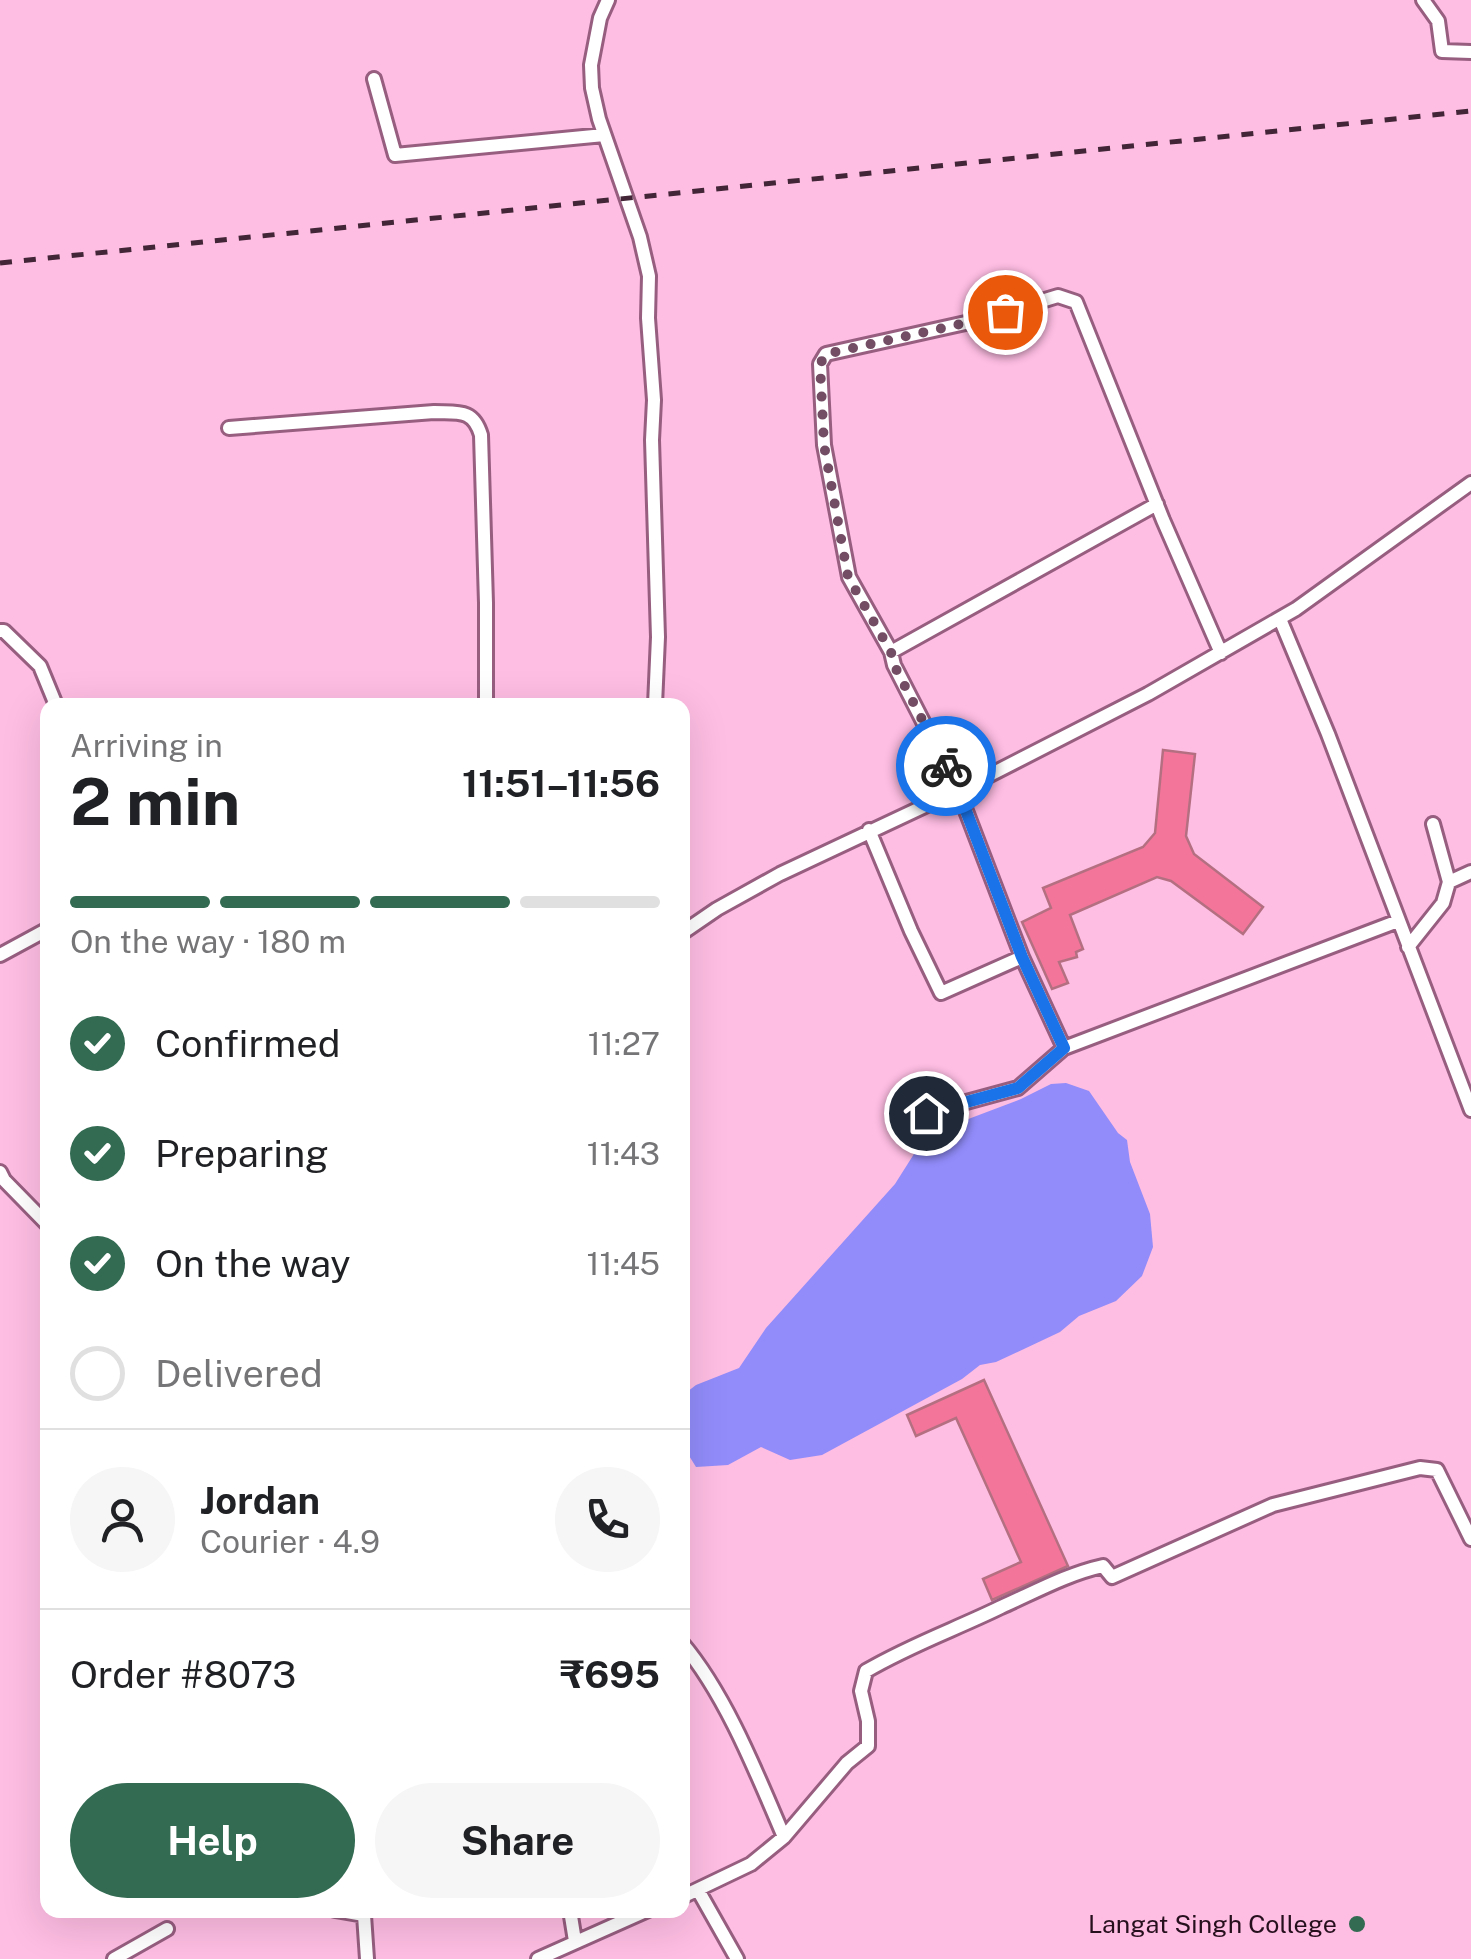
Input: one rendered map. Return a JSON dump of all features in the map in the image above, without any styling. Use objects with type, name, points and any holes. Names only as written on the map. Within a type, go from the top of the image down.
[{"type":"street","points":[[608,0],[600,18],[592,88],[649,276],[658,637],[655,698]]},
{"type":"street","points":[[1424,0],[1438,21],[1442,52],[1471,52]]},
{"type":"street","points":[[374,79],[395,155],[604,135]]},
{"type":"street","points":[[1064,1048],[1022,957],[958,790],[891,652],[848,577],[824,445],[820,364],[826,354],[979,320],[1058,296],[1076,302],[1221,653]]},
{"type":"street","points":[[229,428],[434,412],[469,415],[475,421],[481,435],[486,698]]},
{"type":"street","points":[[690,929],[780,874],[958,790],[1221,653],[1296,610],[1471,482]]},
{"type":"street","points":[[891,652],[1157,504]]},
{"type":"street","points":[[1280,619],[1328,734],[1471,1110]]},
{"type":"street","points":[[0,632],[4,631],[40,666],[53,698]]},
{"type":"street","points":[[1408,948],[1444,903],[1449,882],[1433,824]]},
{"type":"street","points":[[869,830],[941,993],[1022,957]]},
{"type":"street","points":[[1449,882],[1471,872]]},
{"type":"street","points":[[926,1113],[1018,1088],[1064,1048],[1398,921]]},
{"type":"street","points":[[0,955],[40,932]]},
{"type":"street","points":[[0,1172],[40,1217]]},
{"type":"street","points":[[690,1893],[751,1864],[784,1836],[846,1763],[868,1746],[868,1721],[861,1692],[866,1671],[900,1651],[1054,1582],[1103,1566],[1112,1577],[1273,1505],[1420,1468],[1437,1470],[1471,1539]]},
{"type":"street","points":[[690,1652],[745,1749],[784,1836]]},
{"type":"street","points":[[698,1890],[737,1959]]},
{"type":"street","points":[[366,1918],[367,1959]]},
{"type":"street","points":[[571,1918],[574,1941]]},
{"type":"street","points":[[538,1959],[629,1918]]},
{"type":"street","points":[[114,1959],[167,1930]]},
{"type":"shaded area","points":[[1066,1083],[1089,1091],[1127,1140],[1130,1162],[1150,1214],[1153,1247],[1142,1276],[1116,1301],[1079,1316],[1060,1332],[996,1362],[980,1365],[962,1379],[822,1455],[790,1460],[761,1447],[728,1465],[696,1467],[690,1457],[690,1390],[739,1368],[766,1328],[895,1184],[926,1135],[1051,1084]]},
{"type":"building","points":[[1163,750],[1195,754],[1186,836],[1194,854],[1263,907],[1243,934],[1171,881],[1157,877],[1070,915],[1083,949],[1076,952],[1077,957],[1059,962],[1068,983],[1052,989],[1022,922],[1051,908],[1043,888],[1143,847],[1155,833]]},
{"type":"building","points":[[984,1380],[1068,1566],[992,1600],[983,1579],[1021,1562],[956,1418],[916,1436],[907,1415]]},
{"type":"railway","points":[[0,263],[1471,111]]},
{"type":"way so far","points":[[946,766],[891,652],[848,577],[824,445],[820,364],[826,354],[1005,312]]},
{"type":"place","name":"Langat Singh College","points":[[1357,1924]]},
{"type":"route","points":[[926,1113],[1018,1088],[1064,1048],[1022,957],[946,766]]}]
